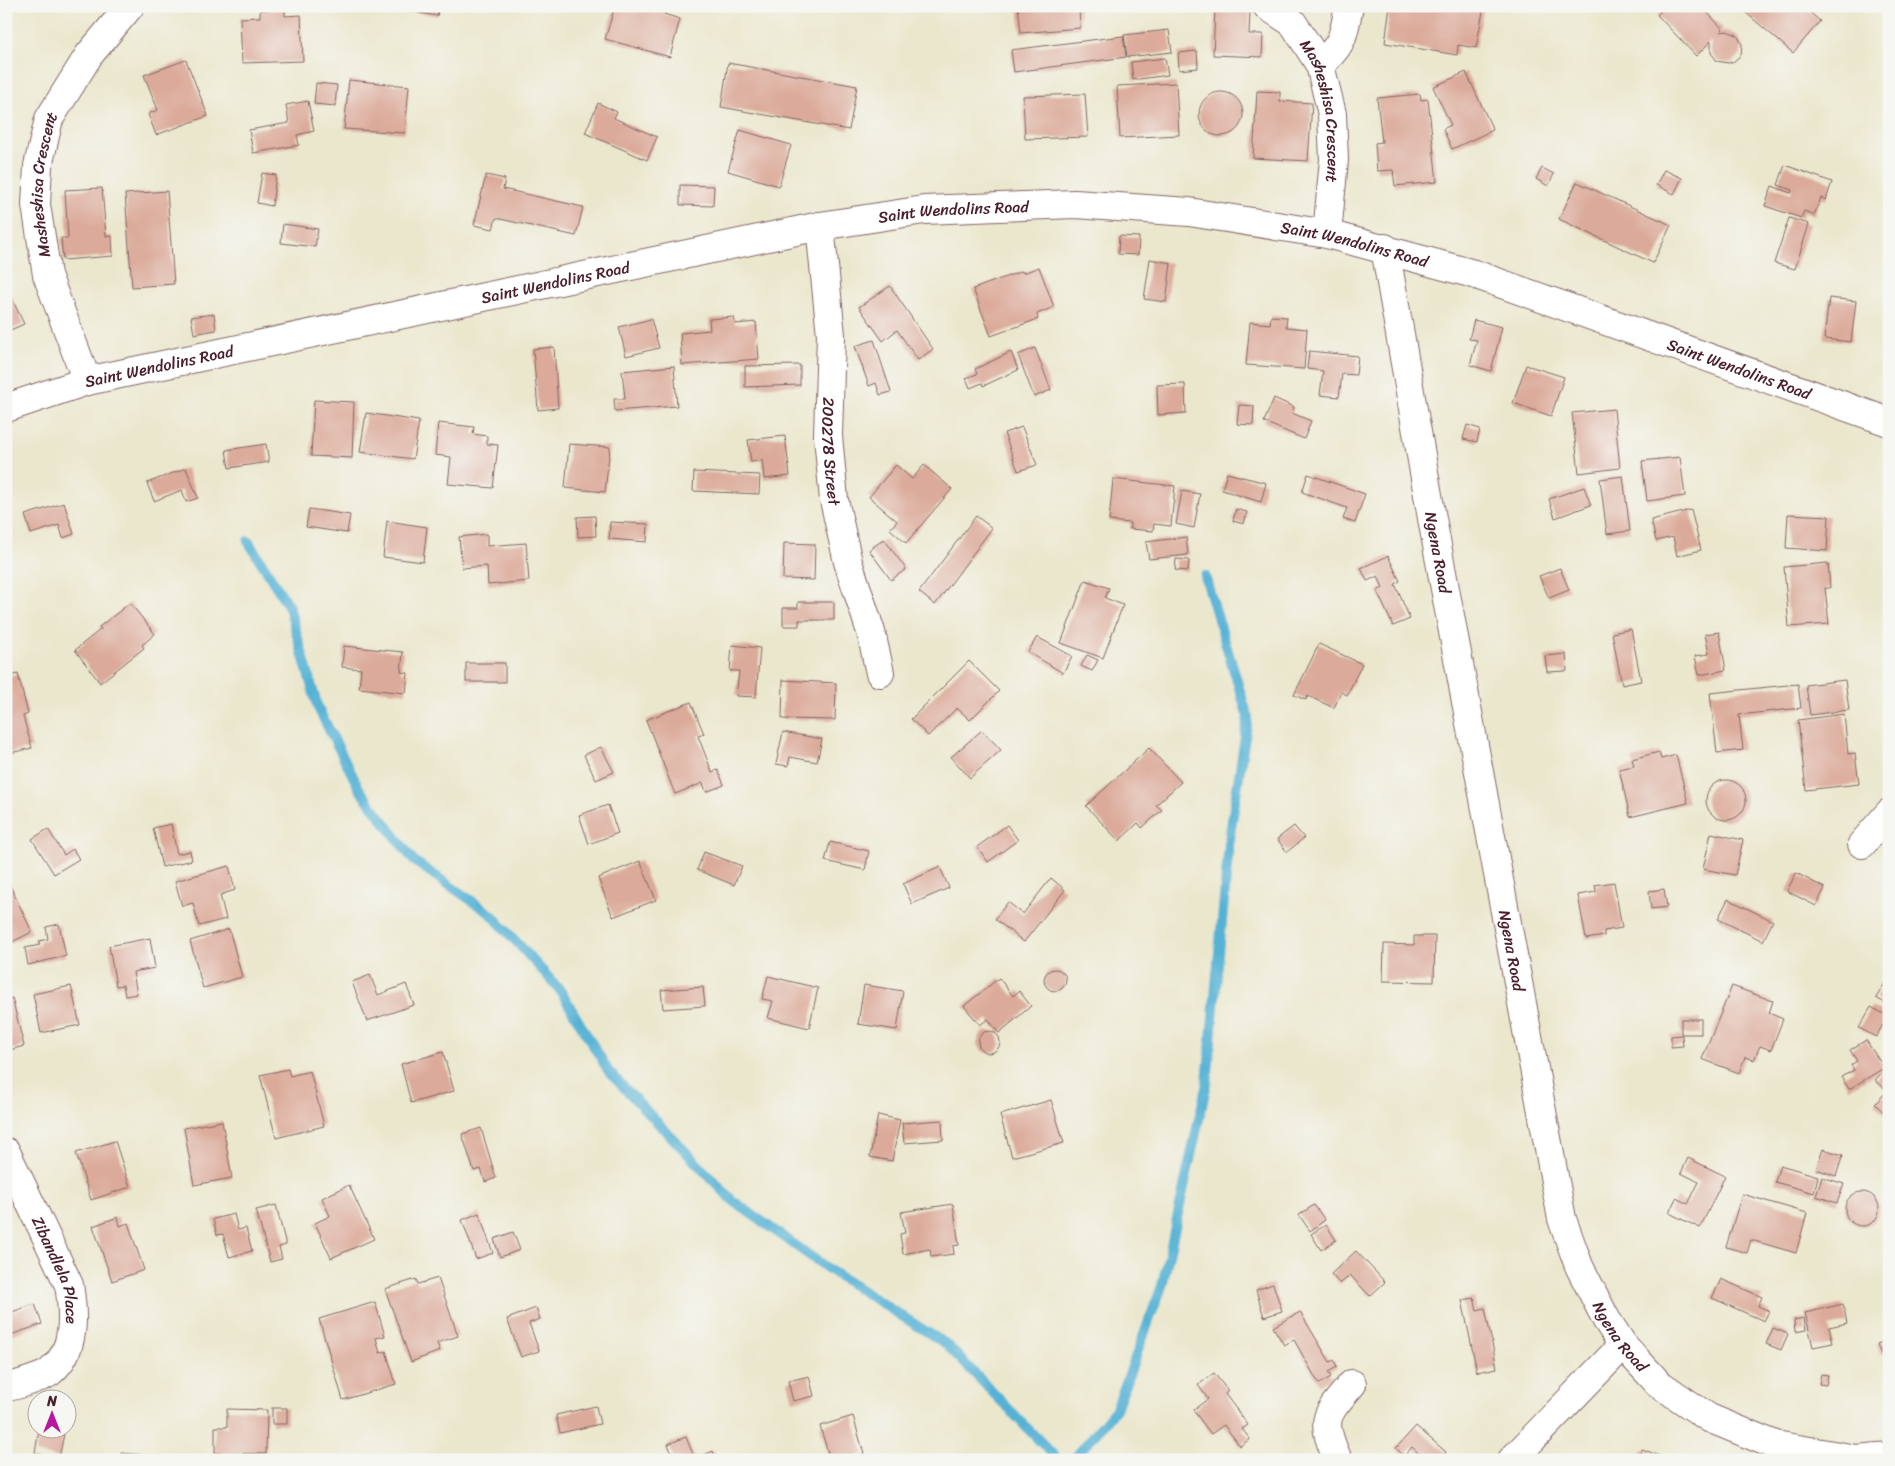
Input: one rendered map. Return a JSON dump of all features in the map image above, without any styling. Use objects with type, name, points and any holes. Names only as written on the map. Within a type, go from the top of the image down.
[{"type":"street","name":"Masheshisa Crescent","points":[[87,381],[47,275],[36,205],[38,166],[49,119],[90,55],[130,6]]},
{"type":"street","name":"Masheshisa Crescent","points":[[1267,6],[1293,23],[1320,65],[1332,114],[1334,160],[1327,234]]},
{"type":"street","points":[[1320,65],[1338,46],[1343,37],[1349,6]]},
{"type":"street","name":"Saint Wendolins Road","points":[[6,408],[87,381],[820,226],[924,210],[1075,204],[1189,212],[1327,234],[1385,248],[1474,274],[1889,422]]},
{"type":"street","name":"200278 Street","points":[[820,226],[831,335],[828,436],[834,500],[848,562],[871,632],[880,673]]},
{"type":"street","name":"Ngena Road","points":[[1385,248],[1433,524],[1562,1218],[1579,1266],[1606,1319],[1623,1345],[1658,1383],[1709,1418],[1775,1445],[1856,1459],[1889,1456]]},
{"type":"street","points":[[1862,844],[1889,812]]},
{"type":"street","name":"Zibandlela Place","points":[[6,1152],[70,1285],[73,1309],[70,1343],[58,1364],[48,1373],[6,1388]]},
{"type":"street","points":[[1512,1460],[1623,1345]]},
{"type":"street","points":[[1338,1460],[1328,1438],[1326,1425],[1337,1401],[1352,1384]]},
{"type":"building","points":[[380,6],[439,6],[437,16]]},
{"type":"building","points":[[615,6],[652,6],[666,10],[664,14],[680,19],[670,57],[605,39]]},
{"type":"building","points":[[1018,6],[1079,6],[1080,28],[1021,33]]},
{"type":"building","points":[[1390,6],[1484,6],[1476,48],[1458,45],[1457,55],[1385,43]]},
{"type":"building","points":[[1666,6],[1701,6],[1723,29],[1720,32],[1727,31],[1737,35],[1742,44],[1741,55],[1733,62],[1717,61],[1711,53],[1711,41],[1696,56],[1657,15]]},
{"type":"building","points":[[1738,6],[1802,6],[1820,21],[1793,53]]},
{"type":"building","points":[[285,9],[285,16],[301,15],[303,61],[242,63],[240,18],[260,17],[260,10]]},
{"type":"building","points":[[1215,10],[1250,12],[1249,34],[1263,34],[1262,57],[1213,55]]},
{"type":"building","points":[[1169,30],[1172,52],[1127,57],[1124,35]]},
{"type":"building","points":[[1123,36],[1126,57],[1014,72],[1011,50]]},
{"type":"building","points":[[1197,51],[1198,68],[1179,70],[1178,53]]},
{"type":"building","points":[[1165,58],[1168,75],[1133,80],[1131,62]]},
{"type":"building","points":[[186,60],[208,116],[156,135],[148,114],[158,110],[144,75]]},
{"type":"building","points":[[728,63],[857,86],[849,130],[721,107]]},
{"type":"building","points":[[1466,72],[1493,130],[1452,149],[1443,129],[1451,125],[1433,87]]},
{"type":"building","points":[[349,80],[409,86],[405,133],[344,129]]},
{"type":"building","points":[[316,83],[337,85],[335,106],[314,104]]},
{"type":"building","points":[[1176,83],[1179,135],[1120,138],[1117,86]]},
{"type":"building","points":[[1257,91],[1280,92],[1280,101],[1312,103],[1308,161],[1253,158]]},
{"type":"building","points":[[1225,92],[1237,98],[1242,105],[1242,123],[1237,130],[1230,135],[1217,136],[1209,133],[1202,126],[1199,110],[1202,102],[1209,95]]},
{"type":"building","points":[[1085,94],[1088,137],[1025,139],[1023,96]]},
{"type":"building","points":[[1420,94],[1421,100],[1428,99],[1437,182],[1395,186],[1393,170],[1377,171],[1375,143],[1382,142],[1377,98]]},
{"type":"building","points":[[308,101],[314,131],[297,135],[299,145],[253,153],[249,130],[289,123],[286,105]]},
{"type":"building","points":[[598,103],[617,112],[614,118],[657,137],[647,160],[585,133]]},
{"type":"building","points":[[740,130],[791,145],[779,186],[728,171]]},
{"type":"building","points":[[1785,165],[1832,182],[1826,200],[1821,198],[1814,215],[1804,211],[1801,218],[1765,206],[1772,186],[1791,193],[1792,190],[1778,185]]},
{"type":"building","points":[[1542,168],[1554,174],[1548,186],[1536,179]]},
{"type":"building","points":[[1664,170],[1682,178],[1674,194],[1656,185]]},
{"type":"building","points":[[262,173],[276,175],[272,206],[257,203]]},
{"type":"building","points":[[486,175],[505,179],[503,189],[583,207],[576,236],[496,218],[493,229],[474,225]]},
{"type":"building","points":[[1577,182],[1671,225],[1653,263],[1559,219]]},
{"type":"building","points":[[680,185],[714,186],[713,206],[680,205]]},
{"type":"building","points":[[102,188],[106,236],[112,236],[113,256],[63,260],[61,238],[68,238],[65,190]]},
{"type":"building","points":[[167,191],[174,284],[132,287],[125,194]]},
{"type":"building","points":[[1789,218],[1809,224],[1795,269],[1774,263]]},
{"type":"building","points":[[283,224],[318,229],[315,247],[281,243]]},
{"type":"building","points":[[1119,236],[1139,237],[1138,255],[1118,254]]},
{"type":"building","points":[[1150,259],[1171,263],[1166,302],[1144,299]]},
{"type":"building","points":[[1039,267],[1054,307],[1037,314],[1038,319],[991,336],[973,289],[1022,271],[1023,273]]},
{"type":"building","points":[[6,286],[24,324],[6,332]]},
{"type":"building","points":[[890,286],[933,349],[918,360],[897,330],[883,341],[859,307]]},
{"type":"building","points":[[1829,298],[1856,301],[1851,342],[1824,339]]},
{"type":"building","points":[[214,314],[216,330],[194,334],[191,317]]},
{"type":"building","points":[[1271,316],[1287,317],[1286,327],[1307,329],[1304,369],[1246,365],[1250,322],[1270,324]]},
{"type":"building","points":[[734,317],[735,324],[756,322],[759,359],[682,365],[680,333],[710,330],[709,319]]},
{"type":"building","points":[[651,319],[659,348],[626,356],[619,327]]},
{"type":"building","points":[[1474,320],[1502,327],[1491,371],[1470,365],[1477,340],[1469,339]]},
{"type":"building","points":[[874,340],[891,392],[880,395],[876,383],[869,386],[855,346]]},
{"type":"building","points":[[554,347],[558,408],[538,410],[533,349]]},
{"type":"building","points":[[1035,348],[1051,390],[1034,397],[1018,355]]},
{"type":"building","points":[[1309,351],[1358,356],[1356,375],[1342,374],[1339,397],[1320,395],[1323,371],[1307,369]]},
{"type":"building","points":[[1011,352],[1018,370],[983,386],[982,383],[970,388],[966,378],[977,374],[975,369]]},
{"type":"building","points":[[800,365],[800,385],[745,387],[745,366]]},
{"type":"building","points":[[1526,365],[1564,377],[1551,416],[1513,403]]},
{"type":"building","points":[[674,366],[677,406],[615,411],[614,399],[625,399],[622,371]]},
{"type":"building","points":[[1185,384],[1186,413],[1158,415],[1157,385]]},
{"type":"building","points":[[1274,398],[1294,407],[1292,413],[1311,421],[1304,439],[1264,422]]},
{"type":"building","points":[[314,400],[354,402],[352,458],[311,456]]},
{"type":"building","points":[[1239,405],[1254,406],[1253,425],[1237,424]]},
{"type":"building","points":[[1614,409],[1620,468],[1579,473],[1572,413]]},
{"type":"building","points":[[366,413],[419,421],[413,459],[360,452]]},
{"type":"building","points":[[438,423],[474,427],[473,434],[487,436],[487,444],[498,445],[493,488],[448,484],[451,457],[435,455]]},
{"type":"building","points":[[1467,425],[1480,429],[1477,442],[1463,439]]},
{"type":"building","points":[[1022,427],[1037,465],[1018,471],[1004,433]]},
{"type":"building","points":[[785,436],[790,476],[764,479],[762,460],[751,462],[748,440]]},
{"type":"building","points":[[266,444],[269,462],[229,468],[226,450]]},
{"type":"building","points":[[569,444],[610,447],[605,492],[565,488]]},
{"type":"building","points":[[1680,457],[1685,496],[1647,501],[1642,461]]},
{"type":"building","points":[[896,465],[912,479],[924,465],[952,489],[906,543],[890,529],[897,521],[869,497]]},
{"type":"building","points":[[186,468],[198,498],[186,502],[182,490],[154,501],[147,483]]},
{"type":"building","points":[[694,472],[760,475],[759,494],[693,491]]},
{"type":"building","points":[[1227,473],[1266,483],[1261,502],[1222,490]]},
{"type":"building","points":[[1308,474],[1365,494],[1355,523],[1343,519],[1347,508],[1302,492]]},
{"type":"building","points":[[1623,476],[1630,531],[1607,534],[1600,479]]},
{"type":"building","points":[[1113,479],[1175,486],[1171,526],[1154,524],[1153,531],[1130,529],[1130,523],[1109,521]]},
{"type":"building","points":[[1584,487],[1591,505],[1555,518],[1549,499]]},
{"type":"building","points":[[1182,491],[1200,494],[1194,528],[1176,524]]},
{"type":"building","points":[[64,503],[74,534],[63,538],[59,525],[31,534],[25,515]]},
{"type":"building","points":[[309,509],[350,515],[347,533],[306,527]]},
{"type":"building","points":[[1236,509],[1247,512],[1244,524],[1233,521]]},
{"type":"building","points":[[1691,510],[1701,550],[1677,556],[1673,537],[1656,541],[1651,520]]},
{"type":"building","points":[[1788,514],[1829,516],[1827,551],[1786,548]]},
{"type":"building","points":[[595,516],[596,536],[578,537],[577,517]]},
{"type":"building","points":[[976,516],[992,528],[935,605],[919,592]]},
{"type":"building","points":[[387,521],[427,527],[423,562],[383,557]]},
{"type":"building","points":[[610,522],[648,524],[647,542],[609,539]]},
{"type":"building","points":[[487,534],[487,546],[526,543],[529,581],[488,585],[487,566],[462,568],[459,537]]},
{"type":"building","points":[[1186,537],[1188,555],[1149,559],[1146,542]]},
{"type":"building","points":[[884,539],[906,569],[891,580],[869,550]]},
{"type":"building","points":[[784,543],[815,544],[814,580],[783,579]]},
{"type":"building","points":[[1388,556],[1400,581],[1395,584],[1410,619],[1393,626],[1377,591],[1383,588],[1378,576],[1367,581],[1361,568]]},
{"type":"building","points":[[1176,559],[1189,560],[1188,571],[1175,570]]},
{"type":"building","points":[[1828,563],[1830,588],[1825,588],[1829,624],[1789,627],[1784,567]]},
{"type":"building","points":[[1560,568],[1569,590],[1549,598],[1539,576]]},
{"type":"building","points":[[1085,580],[1109,588],[1105,598],[1123,605],[1103,658],[1061,643]]},
{"type":"building","points":[[798,602],[834,602],[834,620],[799,620],[799,626],[783,626],[783,608],[798,608]]},
{"type":"building","points":[[130,603],[155,634],[142,645],[144,648],[100,683],[75,650],[101,629],[99,627]]},
{"type":"building","points":[[1631,629],[1641,681],[1622,685],[1612,633]]},
{"type":"building","points":[[1719,632],[1726,670],[1699,675],[1695,656],[1709,654],[1705,634]]},
{"type":"building","points":[[1037,637],[1072,656],[1063,673],[1028,652]]},
{"type":"building","points":[[1319,644],[1362,664],[1347,695],[1341,692],[1334,708],[1308,696],[1306,700],[1294,695]]},
{"type":"building","points":[[732,645],[760,648],[756,697],[736,696],[739,671],[730,671]]},
{"type":"building","points":[[344,646],[403,652],[401,672],[408,673],[406,693],[359,688],[361,669],[342,667]]},
{"type":"building","points":[[1566,654],[1567,671],[1547,672],[1545,656]]},
{"type":"building","points":[[1087,655],[1098,660],[1092,671],[1081,666]]},
{"type":"building","points":[[969,661],[999,691],[970,720],[957,708],[928,736],[911,719]]},
{"type":"building","points":[[466,663],[505,663],[505,682],[466,682]]},
{"type":"building","points":[[18,674],[28,714],[23,716],[32,748],[6,754],[6,677]]},
{"type":"building","points":[[783,680],[836,683],[835,720],[782,719]]},
{"type":"building","points":[[1845,680],[1849,710],[1810,715],[1806,685]]},
{"type":"building","points":[[1798,684],[1801,708],[1739,715],[1743,750],[1717,753],[1710,693]]},
{"type":"building","points":[[691,702],[704,734],[698,736],[712,772],[718,770],[724,785],[706,792],[703,783],[675,794],[646,720]]},
{"type":"building","points":[[1844,714],[1848,754],[1855,753],[1859,784],[1806,790],[1798,720]]},
{"type":"building","points":[[982,730],[1001,750],[970,778],[951,757]]},
{"type":"building","points":[[783,732],[822,739],[817,762],[790,757],[788,766],[776,764]]},
{"type":"building","points":[[601,747],[614,772],[596,780],[584,755]]},
{"type":"building","points":[[1149,748],[1181,782],[1156,805],[1162,810],[1142,828],[1138,823],[1119,841],[1086,806]]},
{"type":"building","points":[[1659,752],[1661,759],[1676,755],[1688,803],[1630,817],[1619,769],[1634,766],[1632,759]]},
{"type":"building","points":[[1726,780],[1740,786],[1746,800],[1740,814],[1726,820],[1712,814],[1706,800],[1712,786]]},
{"type":"building","points":[[608,805],[618,833],[589,844],[579,815]]},
{"type":"building","points":[[171,824],[177,854],[190,851],[192,860],[162,867],[153,828]]},
{"type":"building","points":[[1007,825],[1018,840],[988,862],[977,847]]},
{"type":"building","points":[[1294,826],[1304,838],[1287,852],[1277,839]]},
{"type":"building","points":[[48,829],[64,855],[73,849],[79,859],[54,874],[32,839]]},
{"type":"building","points":[[1711,833],[1743,840],[1735,875],[1703,869]]},
{"type":"building","points":[[830,842],[869,851],[865,870],[825,861]]},
{"type":"building","points":[[704,852],[742,866],[734,885],[697,870]]},
{"type":"building","points":[[640,861],[656,900],[613,917],[598,878]]},
{"type":"building","points":[[229,866],[235,890],[220,895],[226,919],[199,926],[193,903],[182,906],[175,881]]},
{"type":"building","points":[[940,867],[949,888],[912,904],[903,884]]},
{"type":"building","points":[[1796,873],[1825,888],[1816,906],[1787,891]]},
{"type":"building","points":[[6,877],[32,932],[6,945]]},
{"type":"building","points":[[1051,878],[1065,890],[1024,942],[995,919],[1008,902],[1023,914]]},
{"type":"building","points":[[1614,882],[1622,928],[1604,931],[1604,936],[1586,939],[1578,895],[1596,892],[1595,885]]},
{"type":"building","points":[[1664,889],[1667,907],[1651,909],[1649,891]]},
{"type":"building","points":[[1728,899],[1773,921],[1763,941],[1718,919]]},
{"type":"building","points":[[59,924],[66,956],[28,965],[25,948],[40,945],[39,941],[48,939],[46,927]]},
{"type":"building","points":[[229,929],[242,977],[203,988],[190,941]]},
{"type":"building","points":[[1414,936],[1435,936],[1434,982],[1383,981],[1384,944],[1414,945]]},
{"type":"building","points":[[150,938],[155,968],[133,972],[137,994],[125,996],[123,985],[116,986],[109,946]]},
{"type":"building","points":[[1051,969],[1059,969],[1066,976],[1066,984],[1059,991],[1051,991],[1044,984],[1044,976]]},
{"type":"building","points":[[370,975],[378,995],[406,984],[414,1005],[367,1021],[352,982]]},
{"type":"building","points":[[768,976],[818,988],[809,1028],[768,1018],[773,1001],[762,999]]},
{"type":"building","points":[[1889,976],[1889,1005],[1876,998]]},
{"type":"building","points":[[999,978],[1013,996],[1019,991],[1031,1006],[999,1033],[988,1019],[980,1025],[964,1006]]},
{"type":"building","points":[[864,985],[903,991],[897,1030],[858,1024]]},
{"type":"building","points":[[71,986],[80,1025],[41,1033],[33,994]]},
{"type":"building","points":[[1732,986],[1773,1001],[1769,1013],[1783,1019],[1771,1050],[1760,1046],[1754,1060],[1745,1057],[1739,1073],[1702,1059]]},
{"type":"building","points":[[703,987],[705,1006],[663,1009],[661,990]]},
{"type":"building","points":[[12,998],[24,1046],[6,1051],[6,999]]},
{"type":"building","points":[[1871,1007],[1888,1016],[1876,1037],[1859,1028]]},
{"type":"building","points":[[1681,1019],[1701,1019],[1701,1034],[1681,1034]]},
{"type":"building","points":[[989,1031],[997,1034],[1000,1042],[997,1050],[989,1053],[981,1050],[978,1042],[981,1034]]},
{"type":"building","points":[[1682,1035],[1683,1046],[1671,1047],[1671,1036]]},
{"type":"building","points":[[1866,1040],[1884,1068],[1849,1089],[1841,1077],[1854,1070],[1851,1065],[1857,1061],[1850,1050]]},
{"type":"building","points":[[443,1052],[454,1091],[411,1103],[401,1064]]},
{"type":"building","points":[[1889,1065],[1889,1117],[1875,1104],[1887,1091],[1875,1080]]},
{"type":"building","points":[[288,1069],[290,1076],[310,1071],[324,1126],[276,1138],[260,1075]]},
{"type":"building","points":[[1051,1100],[1064,1143],[1012,1157],[1000,1115]]},
{"type":"building","points":[[878,1115],[900,1120],[892,1161],[870,1157]]},
{"type":"building","points":[[942,1120],[943,1140],[904,1143],[902,1123]]},
{"type":"building","points":[[222,1121],[232,1178],[194,1185],[184,1128]]},
{"type":"building","points":[[481,1128],[496,1178],[485,1182],[481,1169],[474,1171],[462,1134]]},
{"type":"building","points":[[115,1141],[130,1187],[91,1200],[76,1153]]},
{"type":"building","points":[[1823,1149],[1843,1155],[1836,1176],[1816,1169]]},
{"type":"building","points":[[1688,1158],[1725,1176],[1700,1228],[1669,1213],[1676,1198],[1688,1204],[1699,1182],[1681,1173]]},
{"type":"building","points":[[1780,1165],[1818,1176],[1814,1193],[1775,1182]]},
{"type":"building","points":[[1822,1177],[1844,1184],[1837,1203],[1816,1196]]},
{"type":"building","points":[[349,1185],[374,1239],[331,1258],[315,1223],[330,1216],[322,1198]]},
{"type":"building","points":[[1862,1192],[1869,1193],[1874,1197],[1878,1202],[1878,1216],[1874,1221],[1869,1225],[1862,1226],[1855,1225],[1850,1221],[1846,1216],[1845,1209],[1846,1202],[1850,1197],[1855,1193]]},
{"type":"building","points":[[1742,1194],[1807,1213],[1796,1253],[1751,1240],[1747,1253],[1726,1247]]},
{"type":"building","points":[[953,1204],[959,1245],[953,1246],[954,1254],[931,1257],[930,1249],[903,1254],[900,1234],[905,1233],[901,1212]]},
{"type":"building","points":[[276,1205],[286,1245],[279,1247],[282,1259],[270,1262],[256,1210]]},
{"type":"building","points":[[1314,1205],[1325,1220],[1310,1231],[1299,1215]]},
{"type":"building","points":[[479,1213],[493,1253],[476,1259],[462,1220]]},
{"type":"building","points":[[234,1214],[238,1230],[246,1228],[252,1251],[229,1257],[223,1234],[217,1235],[213,1219]]},
{"type":"building","points":[[118,1217],[120,1226],[128,1223],[144,1270],[112,1281],[93,1226]]},
{"type":"building","points":[[1326,1225],[1336,1240],[1321,1250],[1311,1234]]},
{"type":"building","points":[[513,1232],[520,1250],[500,1257],[494,1239]]},
{"type":"building","points":[[1356,1251],[1385,1282],[1370,1296],[1350,1275],[1340,1284],[1331,1274]]},
{"type":"building","points":[[438,1278],[458,1336],[437,1343],[440,1351],[411,1362],[385,1289],[416,1279],[418,1284]]},
{"type":"building","points":[[1721,1279],[1762,1297],[1758,1306],[1769,1311],[1764,1321],[1712,1298]]},
{"type":"building","points":[[1273,1284],[1282,1311],[1264,1317],[1256,1290]]},
{"type":"building","points":[[1474,1298],[1477,1310],[1485,1308],[1497,1368],[1477,1372],[1462,1300]]},
{"type":"building","points":[[375,1302],[385,1336],[376,1338],[380,1353],[386,1351],[396,1384],[343,1400],[319,1319]]},
{"type":"building","points":[[35,1304],[42,1324],[8,1336],[6,1314]]},
{"type":"building","points":[[1843,1304],[1847,1323],[1829,1327],[1833,1343],[1813,1347],[1805,1313]]},
{"type":"building","points":[[536,1308],[540,1319],[529,1323],[539,1351],[521,1357],[507,1319]]},
{"type":"building","points":[[1300,1312],[1330,1362],[1334,1360],[1337,1367],[1328,1372],[1331,1377],[1319,1384],[1294,1340],[1284,1345],[1273,1327]]},
{"type":"building","points":[[1804,1318],[1806,1330],[1795,1332],[1794,1320]]},
{"type":"building","points":[[1773,1328],[1788,1334],[1781,1350],[1766,1344]]},
{"type":"building","points":[[1889,1329],[1889,1352],[1881,1354],[1877,1344],[1888,1340],[1885,1331]]},
{"type":"building","points":[[1214,1373],[1228,1391],[1225,1394],[1248,1425],[1242,1429],[1250,1439],[1240,1446],[1224,1425],[1211,1434],[1193,1410],[1208,1399],[1198,1385]]},
{"type":"building","points":[[1821,1374],[1828,1375],[1826,1385],[1819,1384]]},
{"type":"building","points":[[809,1376],[814,1396],[793,1401],[788,1381]]},
{"type":"building","points":[[596,1406],[600,1424],[560,1433],[556,1415]]},
{"type":"building","points":[[272,1408],[287,1408],[287,1424],[272,1424]]},
{"type":"building","points":[[227,1409],[267,1410],[266,1454],[215,1453],[215,1427],[227,1427]]},
{"type":"building","points":[[853,1416],[864,1454],[846,1460],[830,1460],[820,1426]]},
{"type":"building","points":[[1416,1426],[1446,1452],[1439,1460],[1426,1460],[1412,1447],[1404,1456],[1396,1448]]},
{"type":"building","points":[[686,1437],[695,1459],[713,1451],[716,1460],[674,1460],[668,1444]]},
{"type":"building","points":[[38,1438],[63,1438],[59,1458],[35,1453]]},
{"type":"building","points":[[1642,1449],[1660,1456],[1658,1460],[1638,1460]]},
{"type":"building","points":[[121,1453],[181,1458],[181,1460],[121,1460]]},
{"type":"waterway","points":[[248,541],[289,607],[318,708],[360,790],[414,861],[491,914],[560,990],[609,1072],[732,1200],[834,1273],[946,1344],[1058,1460]]},
{"type":"waterway","points":[[1073,1460],[1116,1409],[1162,1286],[1207,1083],[1230,834],[1248,717],[1205,576]]}]
